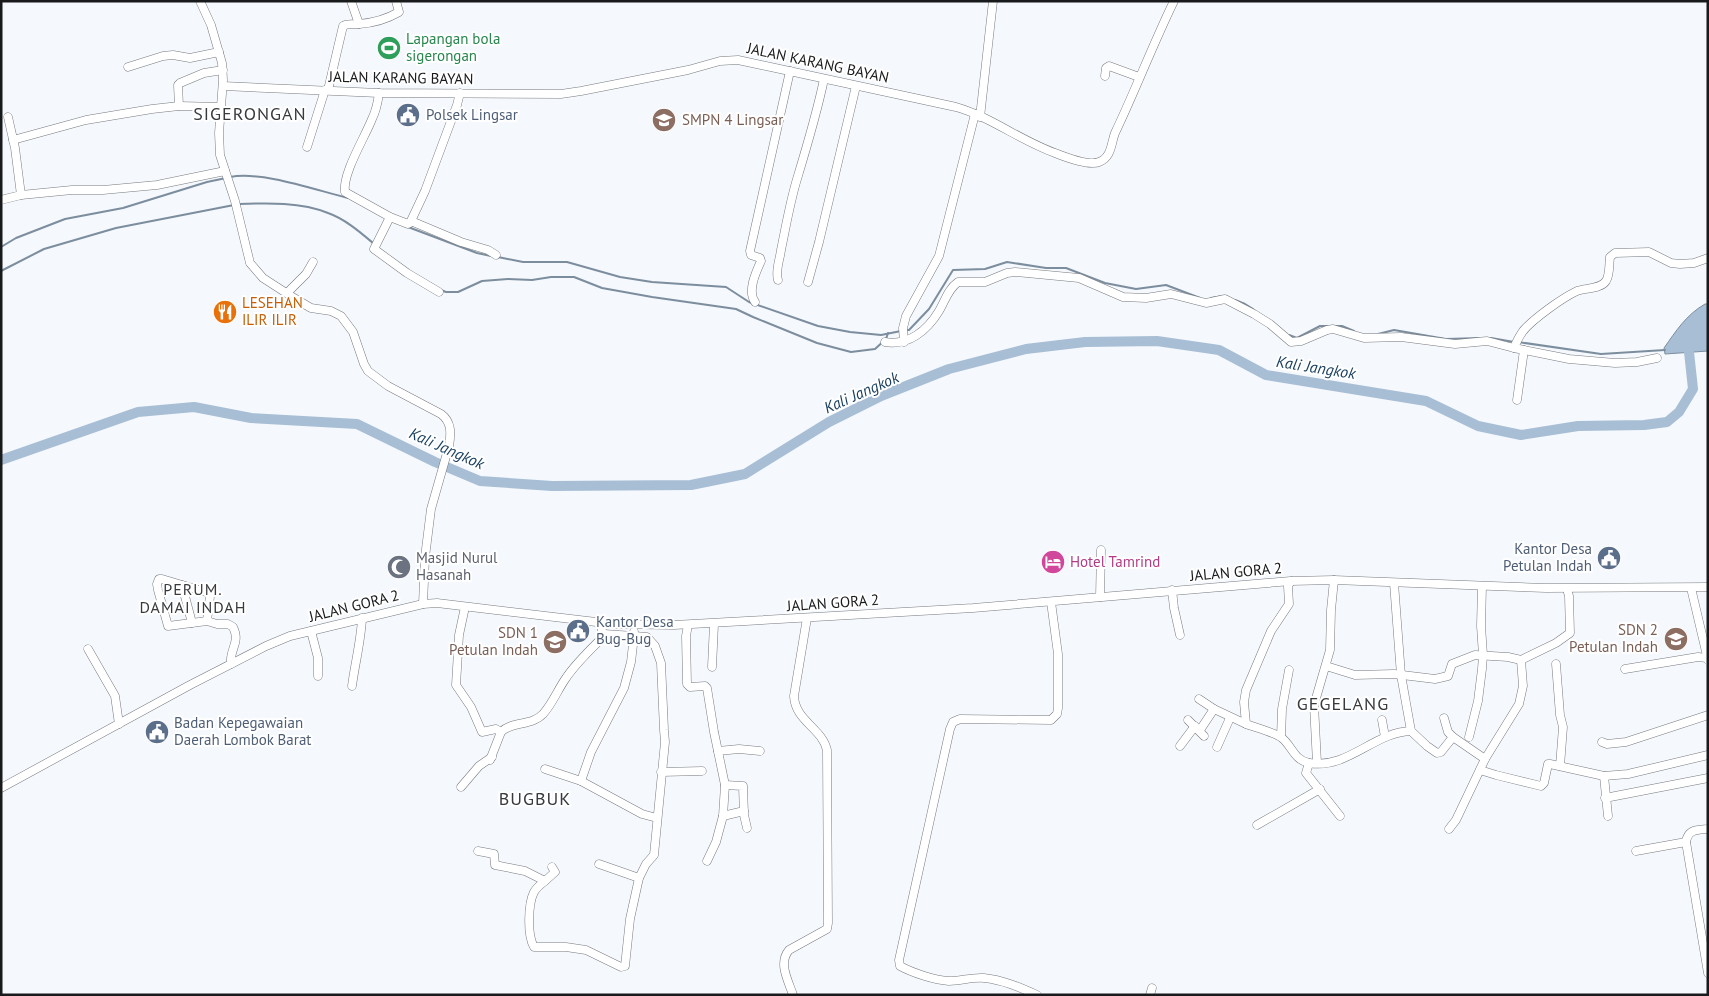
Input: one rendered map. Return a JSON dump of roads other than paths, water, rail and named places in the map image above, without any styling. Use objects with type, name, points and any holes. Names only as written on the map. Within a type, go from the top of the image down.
[{"type":"street","points":[[200,1],[211,25],[223,70],[220,154],[240,220],[250,263],[263,278],[311,308],[331,311],[342,316],[348,322],[354,335],[364,364],[376,378],[435,411],[445,418],[449,424],[450,436],[447,452],[431,509],[424,575],[424,604]]},
{"type":"street","points":[[351,1],[359,24]]},
{"type":"street","points":[[307,147],[327,90],[341,28],[346,24],[359,24],[378,20],[399,12],[396,1]]},
{"type":"street","points":[[904,341],[903,328],[906,316],[939,256],[978,115],[993,1]]},
{"type":"street","name":"JALAN KARANG BAYAN","points":[[223,86],[379,92],[572,93],[688,70],[726,60],[743,60],[966,110],[1021,139],[1054,153],[1086,162],[1098,162],[1106,157],[1110,151],[1114,136],[1139,77],[1174,1]]},
{"type":"street","points":[[128,67],[163,56],[173,55],[190,58],[219,52]]},
{"type":"street","points":[[1105,76],[1106,68],[1109,66],[1139,77]]},
{"type":"street","points":[[179,106],[178,85],[180,82],[204,73],[223,70]]},
{"type":"street","points":[[755,302],[752,298],[752,293],[755,275],[761,261],[760,258],[751,255],[750,251],[790,71]]},
{"type":"street","points":[[778,280],[776,278],[786,226],[824,79]]},
{"type":"street","points":[[808,282],[856,86]]},
{"type":"street","points":[[379,92],[372,119],[356,154],[344,188],[345,192],[389,219],[406,224],[411,221],[453,117],[460,93]]},
{"type":"street","points":[[13,140],[86,120],[179,106],[221,107]]},
{"type":"street","points":[[8,117],[21,195]]},
{"type":"street","points":[[1,200],[21,195],[150,186],[226,176]]},
{"type":"street","points":[[389,219],[375,246],[375,250],[407,273],[439,292]]},
{"type":"street","points":[[411,221],[461,242],[488,250],[496,255]]},
{"type":"street","points":[[1514,348],[1528,326],[1562,300],[1575,292],[1605,282],[1608,275],[1610,257],[1615,253],[1649,252],[1671,263],[1680,264],[1694,263],[1708,258]]},
{"type":"street","points":[[287,293],[306,274],[313,262]]},
{"type":"street","points":[[885,342],[897,343],[917,334],[930,323],[952,287],[958,282],[985,282],[1012,272],[1079,278],[1124,297],[1146,298],[1171,294],[1206,303],[1225,299],[1254,314],[1277,329],[1292,342],[1301,341],[1329,329],[1364,338],[1401,337],[1455,344],[1487,341],[1557,358],[1611,362],[1637,362],[1657,358]]},
{"type":"street","points":[[1517,400],[1524,350]]},
{"type":"street","points":[[1100,597],[1101,550]]},
{"type":"street","points":[[207,621],[209,593],[159,579],[157,582],[168,626],[207,621],[216,624],[228,624],[234,629],[236,641],[230,658],[231,664]]},
{"type":"street","points":[[1334,580],[1331,610],[1331,646],[1326,666],[1318,685],[1314,705],[1313,763],[1306,773],[1340,816]]},
{"type":"street","name":"JALAN GORA 2","points":[[1,788],[279,640],[424,604],[438,603],[601,623],[688,625],[1052,602],[1291,581],[1334,580],[1567,589],[1708,588]]},
{"type":"street","points":[[1246,724],[1244,702],[1246,690],[1271,631],[1289,604],[1288,586],[1291,581]]},
{"type":"street","points":[[1394,583],[1401,675],[1411,731],[1427,746],[1439,753],[1453,737]]},
{"type":"street","points":[[182,585],[192,623]]},
{"type":"street","points":[[1469,736],[1480,686],[1483,655],[1481,626],[1482,586]]},
{"type":"street","points":[[1625,668],[1651,666],[1698,657],[1708,659],[1691,588]]},
{"type":"street","points":[[1326,666],[1353,674],[1401,675],[1431,679],[1448,676],[1450,666],[1453,663],[1462,662],[1472,656],[1508,656],[1521,660],[1556,643],[1570,633],[1569,596],[1567,589]]},
{"type":"street","points":[[1172,590],[1180,635]]},
{"type":"street","points":[[1036,995],[1011,983],[983,978],[949,981],[934,978],[905,969],[900,966],[899,960],[953,722],[960,719],[1051,720],[1057,714],[1058,654],[1052,602]]},
{"type":"street","points":[[465,607],[459,636],[456,685],[469,704],[482,732],[496,729],[501,732]]},
{"type":"street","points":[[352,686],[355,659],[360,642],[362,618]]},
{"type":"street","points":[[793,995],[784,968],[784,955],[789,950],[827,929],[828,923],[827,750],[822,736],[801,716],[794,702],[807,618]]},
{"type":"street","points":[[601,623],[604,634]]},
{"type":"street","points":[[712,668],[714,624]]},
{"type":"street","points":[[580,780],[624,688],[631,662],[634,625]]},
{"type":"street","points":[[688,625],[686,636],[687,684],[690,686],[707,687],[725,785],[723,816],[716,842],[707,861]]},
{"type":"street","points":[[311,631],[318,658],[318,676]]},
{"type":"street","points":[[552,867],[554,872],[536,890],[530,906],[533,946],[586,950],[623,967],[626,964],[630,919],[639,878],[646,864],[654,855],[665,742],[661,663],[651,639],[647,637],[604,634]]},
{"type":"street","points":[[461,787],[479,766],[490,761],[501,732],[508,727],[534,720],[543,713],[568,676],[604,634]]},
{"type":"street","points":[[88,649],[115,696],[120,724]]},
{"type":"street","points":[[1449,829],[1456,820],[1485,759],[1521,698],[1523,681],[1521,660]]},
{"type":"street","points":[[1556,664],[1560,715],[1563,728],[1560,766]]},
{"type":"street","points":[[1281,737],[1282,709],[1289,670]]},
{"type":"street","points":[[1199,700],[1230,718],[1281,737],[1297,757],[1313,763],[1338,761],[1385,737],[1411,731]]},
{"type":"street","points":[[1180,746],[1200,731],[1214,709]]},
{"type":"street","points":[[1602,742],[1607,744],[1626,742],[1708,715]]},
{"type":"street","points":[[1217,747],[1230,718]]},
{"type":"street","points":[[1444,718],[1448,732],[1453,737],[1485,759]]},
{"type":"street","points":[[1188,720],[1200,731]]},
{"type":"street","points":[[1382,720],[1385,737]]},
{"type":"street","points":[[718,751],[760,751]]},
{"type":"street","points":[[1480,770],[1541,786],[1544,783],[1548,764],[1604,776],[1628,774],[1708,755]]},
{"type":"street","points":[[545,769],[580,780],[642,814],[657,818]]},
{"type":"street","points":[[661,772],[702,771]]},
{"type":"street","points":[[1604,776],[1608,816]]},
{"type":"street","points":[[1605,798],[1708,778]]},
{"type":"street","points":[[725,785],[743,786],[747,828]]},
{"type":"street","points":[[1257,824],[1320,789]]},
{"type":"street","points":[[723,816],[744,810]]},
{"type":"street","points":[[1708,829],[1691,832],[1687,836],[1686,842],[1708,973]]},
{"type":"street","points":[[1636,851],[1686,842]]},
{"type":"street","points":[[478,851],[494,854],[495,865],[525,871],[546,881]]},
{"type":"street","points":[[599,864],[639,878]]},
{"type":"water","points":[[1708,304],[1708,351],[1665,354],[1664,348],[1677,330],[1692,313]]},
{"type":"waterway","points":[[230,177],[243,176],[273,179],[348,198]]},
{"type":"waterway","points":[[1,247],[16,238],[65,219],[123,208],[226,178]]},
{"type":"waterway","points":[[239,204],[284,204],[318,209],[346,222],[373,243]]},
{"type":"waterway","points":[[1,271],[44,249],[116,228],[234,205]]},
{"type":"waterway","points":[[408,227],[477,253],[491,256]]},
{"type":"waterway","points":[[498,257],[523,262],[567,262],[620,277],[652,282],[726,287],[749,302],[818,326],[881,335],[901,331]]},
{"type":"waterway","points":[[905,330],[909,330],[929,309],[953,270],[985,269],[1007,262],[1046,268],[1066,268],[1105,283],[1136,289],[1166,285],[1200,298]]},
{"type":"waterway","points":[[441,290],[458,292],[482,281],[574,277],[602,288],[736,309],[817,343],[851,352],[875,349],[886,339],[888,333]]},
{"type":"waterway","points":[[1211,298],[1223,296]]},
{"type":"waterway","points":[[1235,300],[1253,309]]},
{"type":"waterway","points":[[1289,335],[1297,338],[1320,326],[1328,326]]},
{"type":"waterway","points":[[1335,326],[1342,326],[1354,331]]},
{"type":"waterway","points":[[1378,334],[1394,330],[1446,339],[1481,338]]},
{"type":"waterway","points":[[1491,338],[1514,342]]},
{"type":"waterway","name":"Kali Jangkok","points":[[1,460],[138,412],[194,407],[251,418],[357,424],[435,462],[480,481],[552,486],[691,485],[745,474],[829,422],[881,396],[949,369],[1026,349],[1085,342],[1157,341],[1219,350],[1266,375],[1426,401],[1478,426],[1521,435],[1578,426],[1644,425],[1667,422],[1679,412],[1693,389],[1689,352]]},
{"type":"waterway","points":[[1518,342],[1601,354],[1665,350]]},
{"type":"place","name":"Lapangan bola sigerongan","points":[[389,48]]},
{"type":"place","name":"Polsek Lingsar","points":[[408,115]]},
{"type":"place","name":"SMPN 4 Lingsar","points":[[664,120]]},
{"type":"place","name":"LESEHAN ILIR ILIR","points":[[225,312]]},
{"type":"place","name":"Kantor Desa Petulan Indah","points":[[1609,558]]},
{"type":"place","name":"Hotel Tamrind","points":[[1053,562]]},
{"type":"place","name":"Masjid Nurul Hasanah","points":[[399,567]]},
{"type":"place","name":"Kantor Desa Bug-Bug","points":[[578,631]]},
{"type":"place","name":"SDN 2 Petulan Indah","points":[[1676,639]]},
{"type":"place","name":"SDN 1 Petulan Indah","points":[[555,642]]},
{"type":"place","name":"Badan Kepegawaian Daerah Lombok Barat","points":[[157,732]]},
{"type":"district","name":"SIGERONGAN","points":[[250,114]]},
{"type":"district","name":"PERUM. DAMAI INDAH","points":[[193,598]]},
{"type":"district","name":"GEGELANG","points":[[1343,704]]},
{"type":"district","name":"BUGBUK","points":[[535,799]]}]
